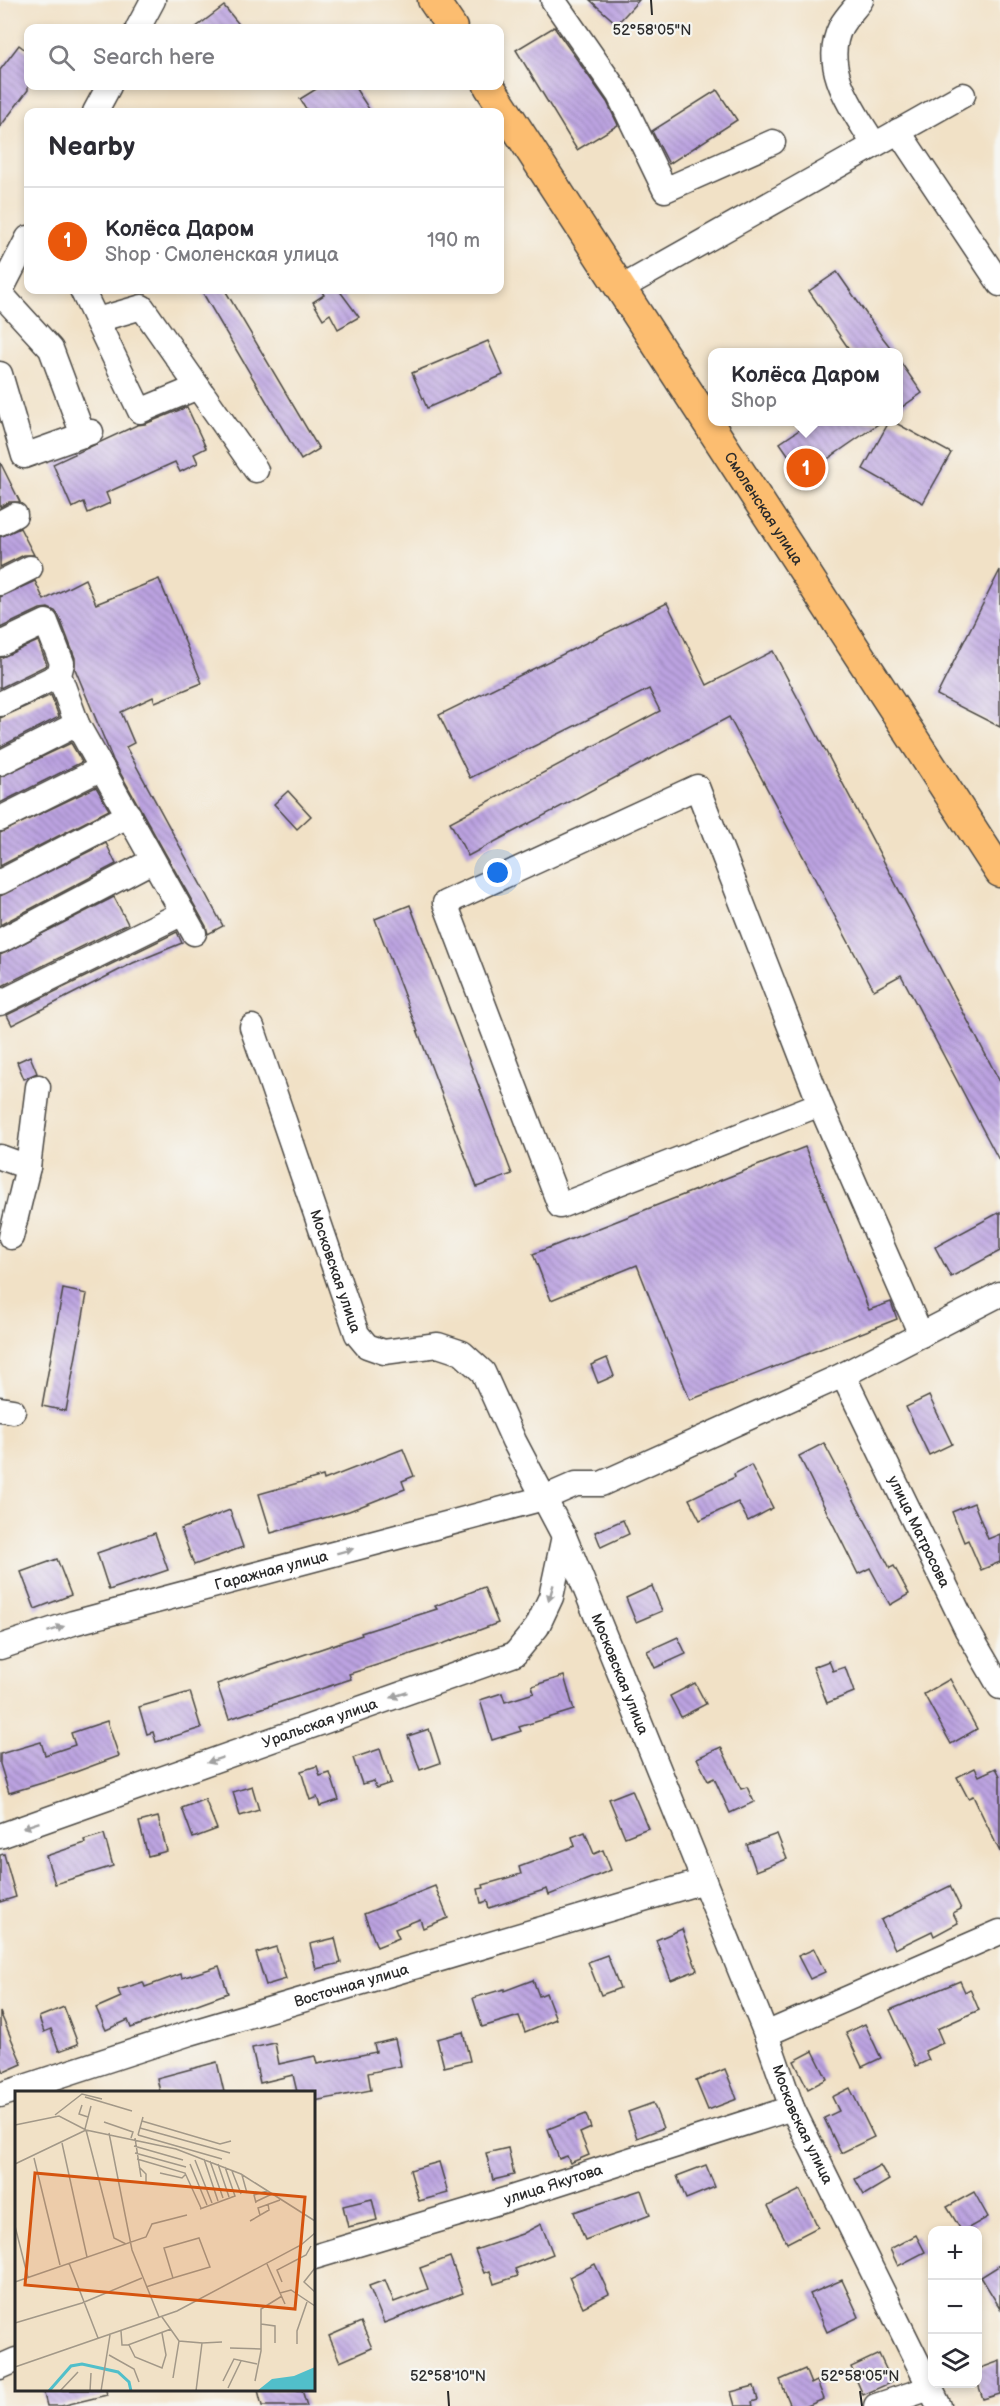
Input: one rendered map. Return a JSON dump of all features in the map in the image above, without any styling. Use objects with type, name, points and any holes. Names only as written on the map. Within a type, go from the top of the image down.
[{"type":"main road","points":[[433,0],[449,24]]},
{"type":"main road","name":"Смоленская улица","points":[[492,90],[503,108]]},
{"type":"main road","name":"Смоленская улица","points":[[504,109],[708,422]]},
{"type":"main road","name":"Смоленская улица","points":[[711,426],[1000,872]]},
{"type":"street","points":[[140,24],[153,0]]},
{"type":"street","points":[[553,0],[619,95],[665,190],[773,142]]},
{"type":"street","points":[[861,0],[841,25],[832,55],[840,86],[874,144]]},
{"type":"street","points":[[97,108],[107,90]]},
{"type":"street","points":[[621,288],[963,95]]},
{"type":"street","points":[[898,131],[1000,284]]},
{"type":"street","points":[[0,374],[24,456],[87,434],[51,349],[0,293],[24,246]]},
{"type":"street","points":[[84,294],[140,411],[198,387]]},
{"type":"street","points":[[97,320],[142,307],[256,470]]},
{"type":"street","points":[[0,584],[30,568]]},
{"type":"street","points":[[0,644],[46,622],[62,663],[59,675],[77,724],[129,815],[152,861],[189,923],[0,1003]]},
{"type":"street","points":[[0,704],[59,675]]},
{"type":"street","points":[[0,763],[77,724]]},
{"type":"street","points":[[0,819],[102,768]]},
{"type":"street","points":[[820,1104],[560,1206],[444,903],[697,787],[820,1104],[921,1335]]},
{"type":"street","points":[[0,882],[129,815]]},
{"type":"street","points":[[0,940],[152,861]]},
{"type":"street","name":"Московская улица","points":[[252,1027],[357,1334],[367,1346],[384,1352],[438,1344],[462,1353],[483,1372],[514,1441],[564,1536],[766,2034],[792,2108],[934,2397]]},
{"type":"street","points":[[11,1237],[28,1167],[39,1086]]},
{"type":"street","points":[[0,1157],[28,1167]]},
{"type":"street","name":"Гаражная улица","points":[[0,1647],[73,1623],[544,1498],[576,1484],[601,1484],[843,1375],[1000,1294]]},
{"type":"street","name":"улица Матросова","points":[[843,1375],[967,1630],[1000,1687]]},
{"type":"street","name":"Уральская улица","points":[[0,1836],[515,1654],[537,1628],[551,1597],[564,1536]]},
{"type":"street","name":"Восточная улица","points":[[0,2095],[190,2032],[704,1881]]},
{"type":"street","points":[[766,2034],[1000,1932]]},
{"type":"street","name":"улица Якутова","points":[[315,2257],[505,2200],[792,2108]]},
{"type":"street","points":[[0,2367],[15,2360]]},
{"type":"street","points":[[876,2406],[934,2397]]},
{"type":"building","points":[[590,0],[639,0],[617,24]]},
{"type":"building","points":[[224,6],[239,24],[200,24]]},
{"type":"building","points":[[554,27],[607,102],[618,125],[577,150],[516,50]]},
{"type":"building","points":[[19,45],[24,49],[24,90],[28,90],[0,127],[0,70]]},
{"type":"building","points":[[315,90],[357,90],[368,108],[306,108],[300,99]]},
{"type":"building","points":[[717,90],[737,120],[669,164],[652,131]]},
{"type":"building","points":[[837,272],[891,348],[848,348],[809,291]]},
{"type":"building","points":[[203,294],[227,294],[319,449],[301,460]]},
{"type":"building","points":[[342,294],[359,317],[338,329],[330,314],[323,319],[313,302],[324,295]]},
{"type":"building","points":[[488,341],[503,375],[427,408],[412,373]]},
{"type":"building","points":[[903,366],[922,393],[903,406]]},
{"type":"building","points":[[187,407],[206,448],[194,454],[198,463],[180,472],[175,462],[106,493],[110,503],[88,513],[84,502],[72,508],[53,464],[137,425]]},
{"type":"building","points":[[805,426],[875,426],[803,476],[780,443]]},
{"type":"building","points":[[887,426],[901,426],[951,453],[923,503],[863,469]]},
{"type":"building","points":[[0,462],[20,502],[9,502],[0,507]]},
{"type":"building","points":[[20,528],[34,555],[24,555],[0,567],[0,537]]},
{"type":"building","points":[[1000,570],[1000,727],[937,695]]},
{"type":"building","points":[[85,579],[96,604],[159,579],[202,683],[155,702],[153,697],[121,712],[134,743],[126,747],[223,926],[208,934],[206,926],[113,760],[75,669],[75,658],[59,616],[48,608],[40,609],[0,628],[0,597],[35,581],[44,600]]},
{"type":"building","points":[[667,603],[707,685],[773,651],[1000,1082],[1000,1162],[901,975],[874,990],[729,717],[468,856],[450,822],[660,711],[649,689],[470,778],[439,715]]},
{"type":"building","points":[[38,641],[47,665],[0,688],[0,658]]},
{"type":"building","points":[[51,695],[59,717],[0,747],[0,718]]},
{"type":"building","points":[[71,743],[82,762],[0,803],[0,777]]},
{"type":"building","points":[[96,787],[109,810],[0,866],[0,833]]},
{"type":"building","points":[[288,791],[311,816],[297,829],[274,804]]},
{"type":"building","points":[[106,843],[116,864],[0,925],[0,896]]},
{"type":"building","points":[[114,897],[128,924],[0,987],[0,955]]},
{"type":"building","points":[[410,905],[512,1174],[477,1187],[375,919]]},
{"type":"building","points":[[177,932],[182,943],[133,963],[12,1025],[7,1015]]},
{"type":"building","points":[[30,1056],[37,1073],[24,1079],[17,1062]]},
{"type":"building","points":[[805,1147],[869,1310],[891,1302],[897,1319],[690,1400],[637,1265],[551,1300],[533,1254]]},
{"type":"building","points":[[1000,1212],[1000,1251],[951,1277],[935,1247]]},
{"type":"building","points":[[63,1289],[87,1294],[66,1411],[42,1406]]},
{"type":"building","points":[[607,1358],[614,1376],[598,1383],[591,1365]]},
{"type":"building","points":[[929,1396],[952,1444],[929,1455],[906,1407]]},
{"type":"building","points":[[824,1443],[890,1568],[894,1566],[909,1594],[890,1605],[870,1568],[858,1574],[799,1456]]},
{"type":"building","points":[[403,1449],[414,1476],[402,1481],[405,1489],[349,1511],[271,1533],[259,1494],[323,1476],[324,1480]]},
{"type":"building","points":[[751,1465],[773,1508],[748,1521],[738,1502],[700,1520],[689,1499],[735,1477],[734,1474]]},
{"type":"building","points":[[974,1503],[988,1539],[1000,1534],[1000,1562],[981,1570],[968,1540],[964,1542],[952,1512]]},
{"type":"building","points":[[230,1510],[243,1547],[194,1565],[181,1529]]},
{"type":"building","points":[[623,1520],[629,1534],[601,1547],[595,1532]]},
{"type":"building","points":[[155,1533],[168,1570],[109,1590],[97,1553]]},
{"type":"building","points":[[57,1559],[71,1595],[35,1609],[21,1572]]},
{"type":"building","points":[[652,1586],[662,1611],[636,1622],[626,1598]]},
{"type":"building","points":[[484,1587],[498,1623],[349,1674],[351,1679],[229,1719],[217,1684],[362,1635],[361,1633],[437,1609],[435,1606]]},
{"type":"building","points":[[678,1637],[686,1654],[655,1668],[647,1651]]},
{"type":"building","points":[[829,1661],[833,1671],[845,1667],[854,1692],[827,1703],[813,1667]]},
{"type":"building","points":[[564,1676],[574,1710],[519,1727],[521,1731],[492,1740],[480,1700],[502,1693],[505,1702],[534,1693],[532,1686]]},
{"type":"building","points":[[950,1679],[977,1729],[951,1744],[924,1694]]},
{"type":"building","points":[[695,1683],[706,1704],[681,1717],[670,1696]]},
{"type":"building","points":[[190,1692],[201,1728],[156,1742],[153,1732],[147,1734],[139,1707]]},
{"type":"building","points":[[107,1721],[119,1756],[9,1793],[0,1764],[0,1754],[41,1742],[45,1755],[75,1745],[71,1733]]},
{"type":"building","points":[[429,1729],[440,1763],[420,1770],[408,1736]]},
{"type":"building","points":[[721,1747],[741,1789],[747,1787],[754,1802],[730,1813],[714,1778],[708,1781],[697,1758]]},
{"type":"building","points":[[380,1749],[391,1783],[376,1788],[374,1781],[362,1784],[353,1758]]},
{"type":"building","points":[[317,1766],[320,1776],[330,1773],[339,1800],[320,1806],[317,1797],[310,1800],[301,1771]]},
{"type":"building","points":[[975,1768],[979,1776],[996,1768],[1000,1776],[1000,1852],[973,1796],[968,1798],[957,1777]]},
{"type":"building","points":[[252,1786],[259,1810],[240,1816],[233,1792]]},
{"type":"building","points":[[632,1790],[648,1828],[625,1837],[609,1799]]},
{"type":"building","points":[[205,1799],[217,1829],[193,1838],[182,1808]]},
{"type":"building","points":[[158,1817],[167,1851],[148,1856],[139,1822]]},
{"type":"building","points":[[585,1832],[594,1854],[603,1850],[611,1870],[549,1895],[547,1889],[489,1908],[487,1901],[481,1903],[478,1889],[484,1888],[483,1885],[521,1874],[519,1867],[575,1846],[572,1837]]},
{"type":"building","points":[[104,1834],[113,1866],[55,1884],[46,1856]]},
{"type":"building","points":[[777,1834],[787,1859],[756,1871],[747,1845]]},
{"type":"building","points":[[4,1854],[16,1897],[0,1902],[0,1855]]},
{"type":"building","points":[[435,1886],[448,1918],[423,1928],[420,1919],[395,1929],[399,1938],[377,1947],[364,1914]]},
{"type":"building","points":[[950,1886],[961,1909],[953,1913],[958,1923],[934,1936],[932,1931],[895,1949],[881,1920]]},
{"type":"building","points":[[682,1929],[697,1970],[671,1980],[656,1940]]},
{"type":"building","points":[[335,1938],[341,1963],[316,1969],[310,1944]]},
{"type":"building","points":[[276,1947],[286,1979],[266,1985],[256,1953]]},
{"type":"building","points":[[814,1949],[825,1972],[810,1979],[798,1956]]},
{"type":"building","points":[[607,1955],[620,1988],[601,1995],[588,1962]]},
{"type":"building","points":[[219,1966],[228,1993],[131,2028],[128,2020],[106,2030],[96,2008],[121,1997],[118,1990],[143,1982],[145,1987],[181,1974],[182,1978]]},
{"type":"building","points":[[533,1980],[539,1996],[546,1993],[556,2019],[525,2032],[519,2016],[482,2027],[473,1998],[504,1989],[504,1991]]},
{"type":"building","points":[[960,1981],[965,1992],[970,1989],[979,2010],[937,2029],[943,2043],[925,2051],[929,2060],[916,2066],[890,2010]]},
{"type":"building","points":[[64,2007],[78,2044],[59,2051],[51,2029],[44,2032],[39,2017]]},
{"type":"building","points":[[0,2012],[22,2064],[4,2072],[0,2063]]},
{"type":"building","points":[[865,2024],[881,2058],[862,2067],[846,2033]]},
{"type":"building","points":[[463,2032],[470,2061],[444,2067],[437,2039]]},
{"type":"building","points":[[395,2039],[401,2066],[368,2073],[371,2090],[315,2101],[315,2091],[297,2091],[293,2075],[260,2083],[252,2048],[275,2043],[279,2064],[315,2056],[317,2064],[376,2052],[374,2044]]},
{"type":"building","points":[[813,2051],[827,2079],[808,2089],[794,2061]]},
{"type":"building","points":[[217,2062],[224,2091],[160,2091],[157,2078]]},
{"type":"building","points":[[725,2069],[737,2099],[708,2110],[696,2081]]},
{"type":"building","points":[[850,2088],[874,2137],[841,2153],[824,2118],[839,2111],[832,2097]]},
{"type":"building","points":[[653,2103],[663,2128],[637,2138],[628,2112]]},
{"type":"building","points":[[586,2114],[591,2128],[580,2133],[589,2155],[570,2163],[567,2156],[559,2159],[548,2129]]},
{"type":"building","points":[[508,2148],[514,2175],[493,2180],[486,2153]]},
{"type":"building","points":[[439,2162],[448,2193],[419,2201],[410,2170]]},
{"type":"building","points":[[706,2165],[715,2187],[686,2199],[677,2176]]},
{"type":"building","points":[[880,2165],[889,2180],[864,2195],[855,2179]]},
{"type":"building","points":[[641,2190],[650,2215],[585,2240],[574,2212]]},
{"type":"building","points":[[800,2190],[818,2227],[787,2243],[768,2206]]},
{"type":"building","points":[[974,2192],[988,2217],[972,2226],[959,2226],[947,2207]]},
{"type":"building","points":[[372,2199],[377,2220],[348,2227],[343,2206]]},
{"type":"building","points":[[541,2224],[553,2254],[515,2269],[518,2276],[494,2284],[490,2271],[484,2273],[475,2250],[522,2234]]},
{"type":"building","points":[[916,2235],[925,2252],[898,2266],[890,2249]]},
{"type":"building","points":[[450,2257],[463,2293],[384,2323],[369,2286],[385,2280],[394,2302],[428,2289],[420,2268]]},
{"type":"building","points":[[595,2264],[609,2294],[583,2307],[569,2277]]},
{"type":"building","points":[[1000,2265],[1000,2308],[982,2279],[982,2276]]},
{"type":"building","points":[[842,2280],[859,2317],[827,2332],[810,2294]]},
{"type":"building","points":[[361,2322],[372,2348],[340,2362],[329,2336]]},
{"type":"building","points":[[879,2354],[892,2382],[863,2395],[851,2367]]},
{"type":"building","points":[[1000,2361],[1000,2394],[983,2399],[979,2388],[982,2388],[982,2368]]},
{"type":"building","points":[[805,2369],[811,2384],[817,2381],[824,2399],[807,2406],[791,2406],[780,2380]]},
{"type":"building","points":[[754,2386],[758,2400],[752,2402],[753,2406],[735,2406],[731,2392]]},
{"type":"building","points":[[43,2391],[106,2391],[107,2395],[61,2406],[47,2406]]},
{"type":"building","points":[[258,2391],[302,2391],[307,2406],[262,2406]]},
{"type":"place","name":"Колёса Даром","points":[[806,468]]}]
